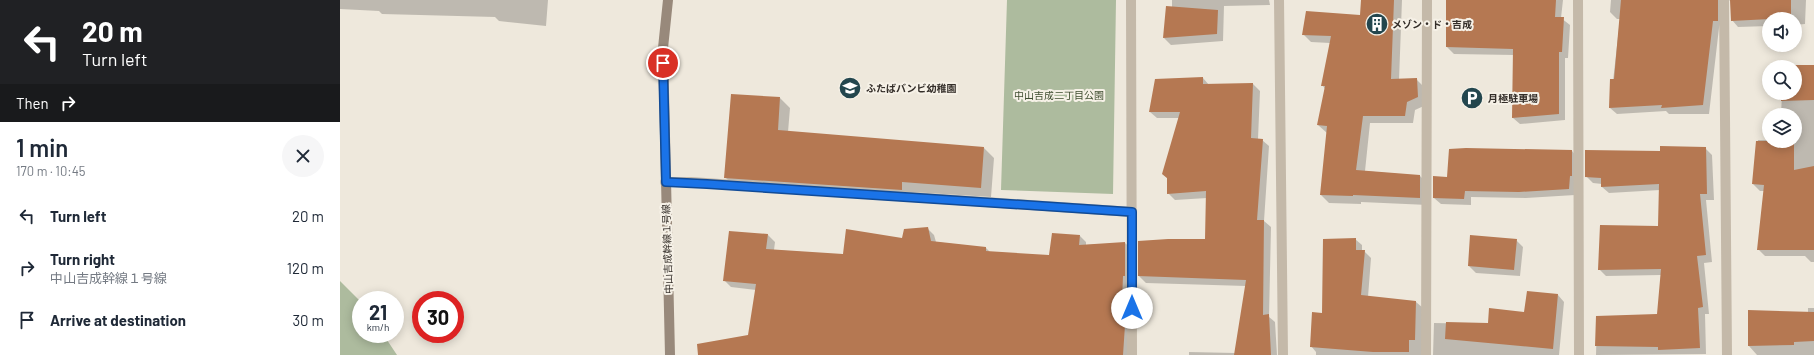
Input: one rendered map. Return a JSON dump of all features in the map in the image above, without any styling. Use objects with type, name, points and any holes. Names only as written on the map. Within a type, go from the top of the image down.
[{"type":"street","name":"中山吉成幹線１号線","points":[[668,0],[663,48],[670,355]]},
{"type":"street","points":[[1131,0],[1132,355]]},
{"type":"street","points":[[1279,0],[1283,355]]},
{"type":"street","points":[[1426,355],[1427,0]]},
{"type":"street","points":[[1578,0],[1578,355]]},
{"type":"street","points":[[1724,0],[1727,355]]},
{"type":"street","points":[[666,182],[1132,212]]},
{"type":"green space","name":"中山吉成二丁目公園","points":[[1007,0],[1116,0],[1113,194],[1001,190]]},
{"type":"green space","points":[[340,281],[352,293],[352,343],[389,343],[397,355],[340,355]]},
{"type":"building","points":[[1361,0],[1394,0],[1391,79],[1417,78],[1418,97],[1407,102],[1405,116],[1363,116],[1356,170],[1420,175],[1420,198],[1320,195],[1327,126],[1317,125],[1325,86],[1321,86],[1331,36],[1302,35],[1306,11],[1360,15]]},
{"type":"building","points":[[1446,0],[1556,0],[1555,17],[1564,17],[1562,52],[1559,52],[1559,114],[1512,118],[1513,49],[1446,47]]},
{"type":"building","points":[[1621,0],[1718,0],[1718,21],[1713,21],[1703,105],[1661,108],[1662,105],[1609,108],[1610,79],[1614,79]]},
{"type":"building","points":[[1730,0],[1791,0],[1791,12],[1762,12],[1762,19],[1731,21]]},
{"type":"building","points":[[1166,6],[1218,10],[1217,34],[1163,38]]},
{"type":"building","points":[[1802,65],[1814,65],[1814,100],[1781,101],[1802,100]]},
{"type":"building","points":[[1203,77],[1203,84],[1253,83],[1251,138],[1263,139],[1257,220],[1264,220],[1263,315],[1269,314],[1271,355],[1234,355],[1246,280],[1138,276],[1138,241],[1205,239],[1206,191],[1167,194],[1167,178],[1162,174],[1180,112],[1149,112],[1155,79]]},
{"type":"building","points":[[731,94],[780,97],[778,130],[984,147],[981,188],[902,182],[902,190],[724,178]]},
{"type":"building","points":[[1756,141],[1762,141],[1762,148],[1794,148],[1794,170],[1814,166],[1814,250],[1757,250],[1764,185],[1752,184]]},
{"type":"building","points":[[1660,146],[1706,147],[1707,194],[1700,194],[1706,255],[1697,256],[1703,307],[1698,308],[1700,348],[1658,350],[1658,347],[1595,346],[1596,316],[1657,314],[1661,269],[1598,270],[1600,225],[1658,226],[1659,184],[1601,187],[1601,178],[1585,177],[1585,150],[1660,151]]},
{"type":"building","points":[[1449,149],[1572,150],[1572,176],[1570,176],[1569,189],[1519,192],[1465,191],[1464,199],[1433,198],[1433,176],[1447,177]]},
{"type":"building","points":[[928,227],[931,241],[986,247],[986,251],[1049,255],[1052,233],[1080,235],[1079,245],[1125,242],[1125,276],[1123,276],[1121,325],[1125,325],[1123,355],[698,355],[697,344],[748,335],[756,284],[723,281],[729,231],[768,234],[766,249],[843,254],[846,229],[902,238],[904,229]]},
{"type":"building","points":[[1470,235],[1517,239],[1514,270],[1468,266]]},
{"type":"building","points":[[1356,238],[1356,250],[1365,250],[1361,295],[1416,301],[1415,340],[1409,340],[1409,352],[1373,352],[1310,347],[1312,312],[1322,313],[1323,239]]},
{"type":"building","points":[[1527,291],[1558,294],[1553,349],[1445,339],[1446,322],[1488,323],[1489,308],[1524,312]]},
{"type":"building","points":[[1748,310],[1814,312],[1814,341],[1794,342],[1794,345],[1748,346]]},
{"type":"place","name":"メゾン・ド・吉成","points":[[1377,24]]},
{"type":"place","name":"ふたばバンビ幼稚園","points":[[850,88]]},
{"type":"place","name":"月極駐車場","points":[[1472,98]]},
{"type":"route","points":[[663,63],[666,182],[692,182],[1132,212],[1132,308]]}]
